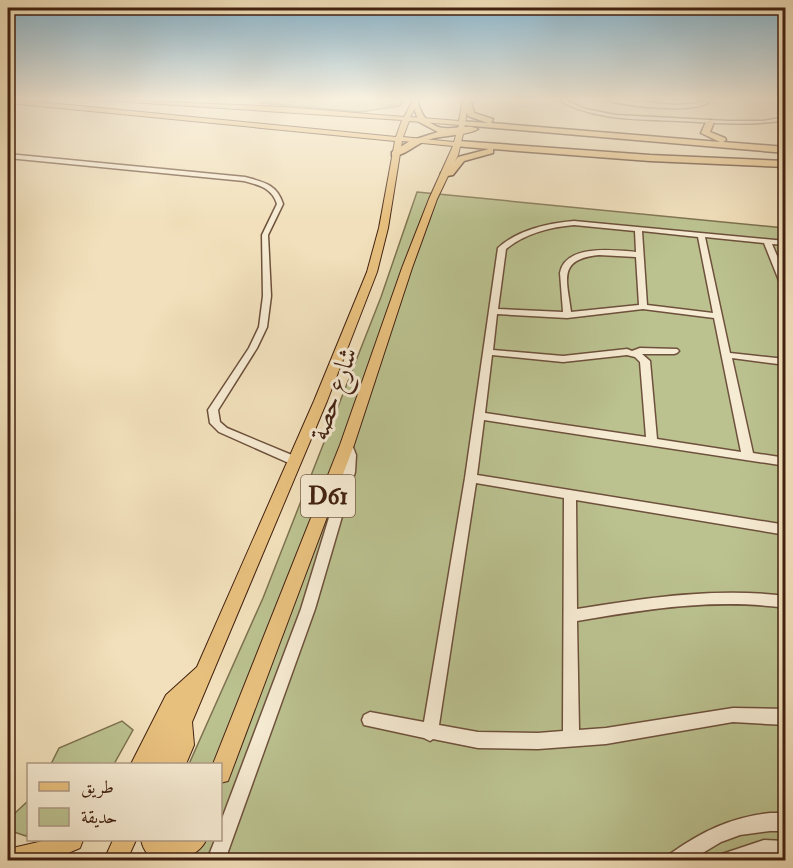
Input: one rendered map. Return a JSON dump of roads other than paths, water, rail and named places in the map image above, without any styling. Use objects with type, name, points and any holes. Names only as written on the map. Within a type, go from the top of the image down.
[{"type":"highway","points":[[479,139],[524,149],[786,164]]},
{"type":"highway","points":[[504,139],[513,144],[550,151]]},
{"type":"highway","points":[[657,139],[786,149]]},
{"type":"highway","points":[[717,139],[786,149]]},
{"type":"highway","points":[[389,154],[416,140]]},
{"type":"highway","points":[[444,175],[450,173],[461,159],[478,153],[496,150],[550,151]]},
{"type":"main road","points":[[360,139],[389,154]]},
{"type":"main road","name":"شارع حصة","points":[[163,763],[295,461],[373,270],[384,220],[389,154],[399,139]]},
{"type":"main road","points":[[433,139],[446,153],[441,172],[444,175]]},
{"type":"main road","points":[[416,140],[438,142],[448,139]]},
{"type":"main road","name":"شارع حصة","points":[[222,768],[347,445],[407,268],[458,139]]},
{"type":"main road","points":[[142,763],[173,702],[204,672]]},
{"type":"main road","points":[[177,763],[184,745],[182,722]]},
{"type":"main road","points":[[8,860],[47,851],[70,841]]},
{"type":"main road","points":[[115,861],[125,841]]},
{"type":"main road","points":[[153,841],[162,850],[173,852],[192,847]]},
{"type":"street","points":[[8,156],[245,179],[264,185],[277,195],[279,208],[265,235],[267,296],[263,327],[253,348],[216,403],[212,414],[215,423],[223,430],[295,461]]},
{"type":"street","points":[[430,733],[471,478],[501,250],[509,242],[563,223],[786,243]]},
{"type":"street","points":[[638,228],[644,307]]},
{"type":"street","points":[[701,235],[748,457]]},
{"type":"street","points":[[767,241],[782,269],[786,288]]},
{"type":"street","points":[[567,315],[565,270],[571,261],[598,252],[640,255]]},
{"type":"street","points":[[493,311],[567,315],[644,307],[718,316]]},
{"type":"street","points":[[489,352],[563,359],[623,352],[674,351]]},
{"type":"street","points":[[634,353],[645,361],[652,442]]},
{"type":"street","points":[[726,355],[786,362]]},
{"type":"street","points":[[480,416],[786,462]]},
{"type":"street","points":[[216,861],[308,609],[349,472],[351,455],[347,445]]},
{"type":"street","points":[[471,478],[786,530]]},
{"type":"street","points":[[570,494],[571,739]]},
{"type":"street","points":[[571,616],[703,596],[743,597],[786,602]]},
{"type":"street","points":[[370,720],[430,733],[478,740],[571,739],[606,736],[712,717],[757,715],[786,717]]},
{"type":"street","points":[[676,861],[715,835],[735,827],[755,822],[786,822]]},
{"type":"street","points":[[728,861],[764,849],[786,850]]}]
